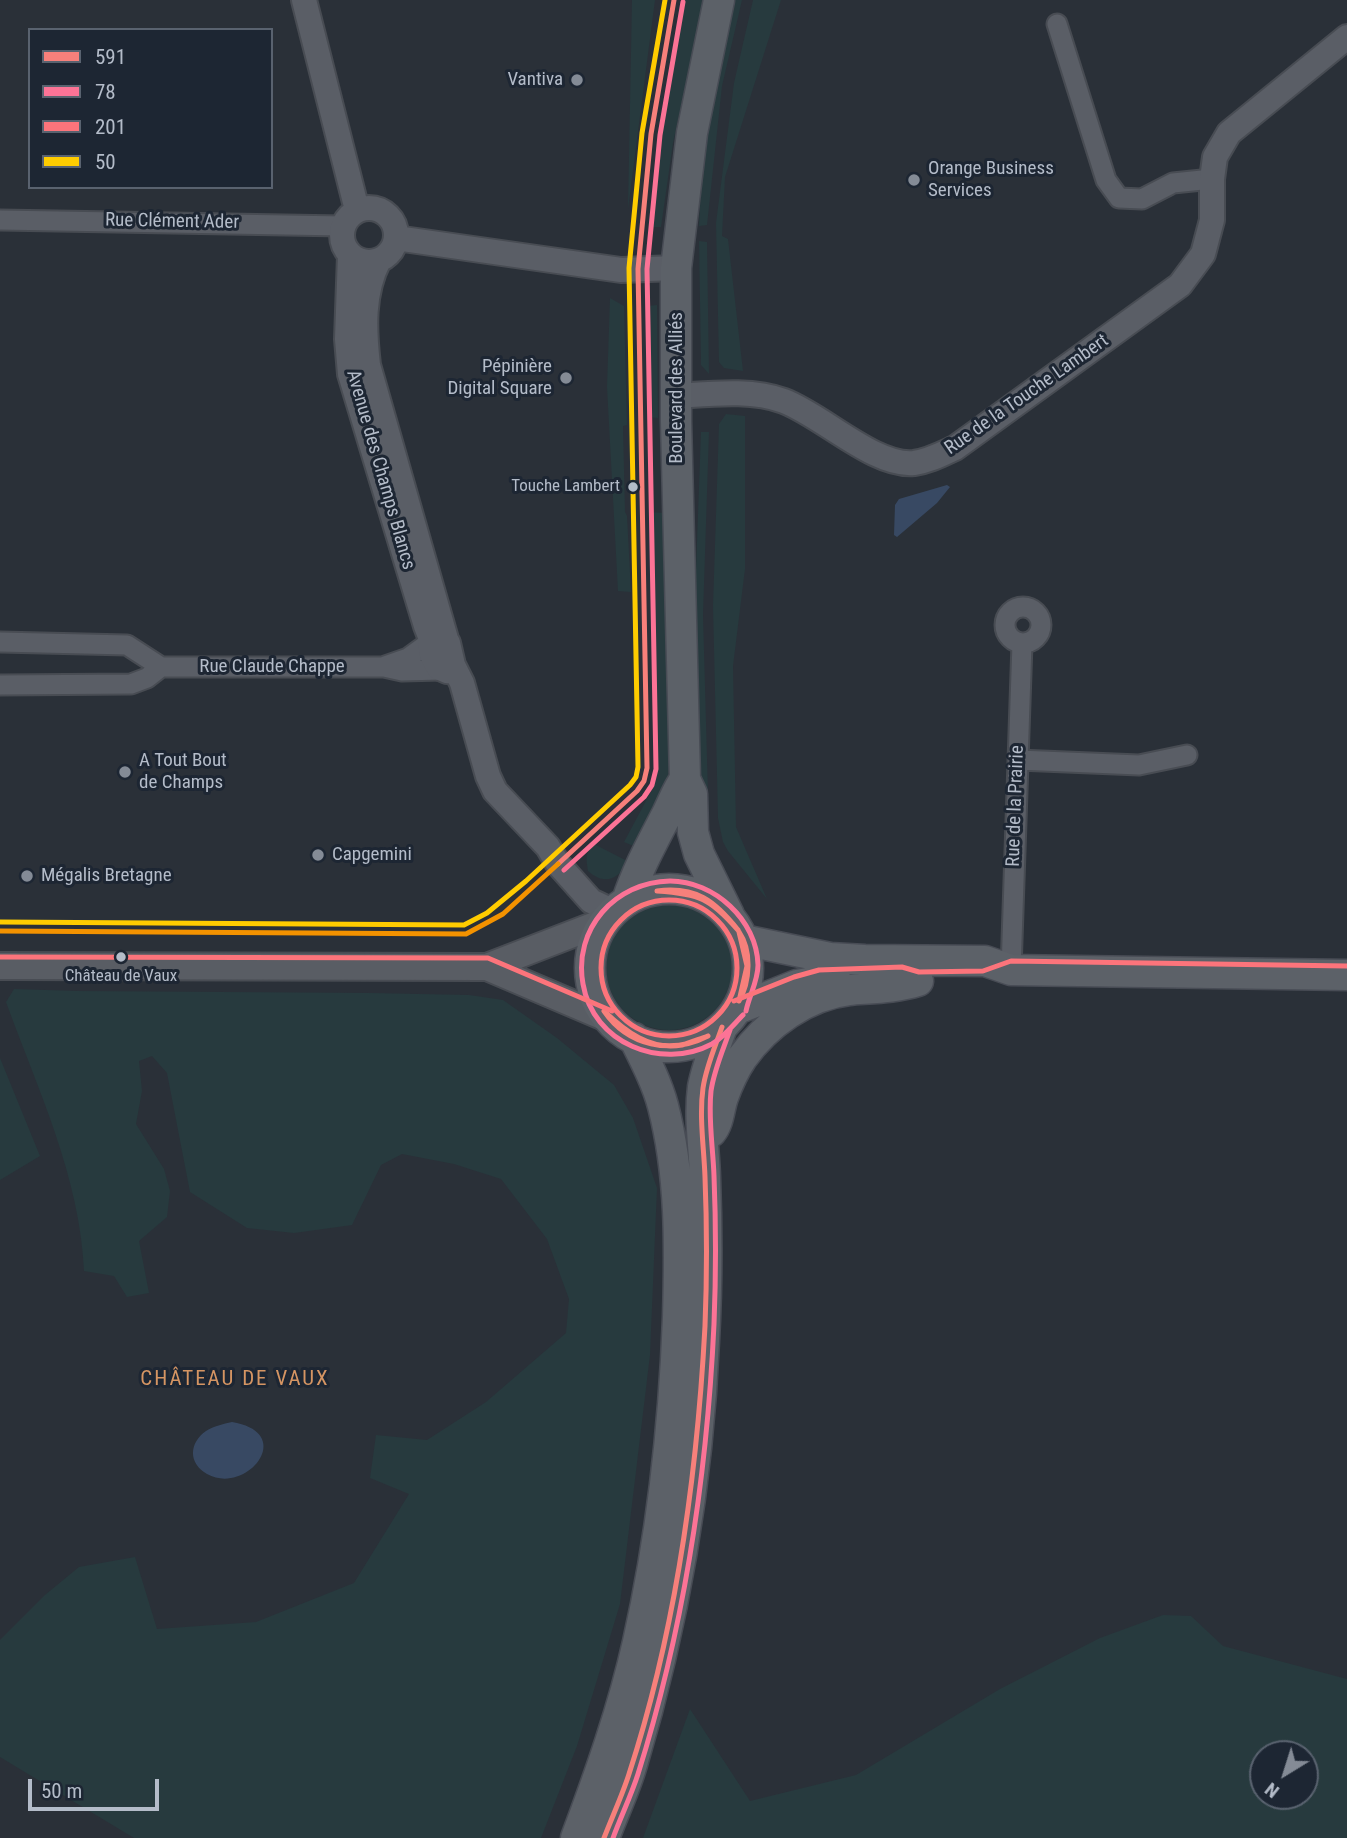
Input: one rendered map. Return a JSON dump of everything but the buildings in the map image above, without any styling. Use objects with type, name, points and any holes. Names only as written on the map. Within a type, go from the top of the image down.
[{"type":"main road","name":"Boulevard des Alliés","points":[[719,0],[692,132],[676,268],[676,396],[685,779],[692,794],[694,832],[699,854],[736,928]]},
{"type":"main road","points":[[609,1018],[593,987],[590,970],[592,952],[637,871],[676,791],[685,779]]},
{"type":"main road","points":[[487,967],[616,911],[649,891],[679,890],[697,894],[713,902],[736,928],[748,957],[745,992],[709,1062],[703,1090],[700,1127],[704,1140],[706,1221],[704,1341],[696,1457],[680,1557],[660,1659],[632,1766],[604,1838]]},
{"type":"main road","points":[[736,928],[830,958],[985,961],[1011,970],[1347,975]]},
{"type":"main road","points":[[0,967],[487,967],[609,1018],[634,1038],[652,1045],[671,1047],[707,1038],[730,1018],[797,985],[844,976],[902,976],[918,981]]},
{"type":"main road","points":[[704,1140],[716,1127],[724,1093],[741,1060],[763,1034],[784,1017],[828,994],[846,990],[902,986],[918,981],[985,980],[1011,970]]},
{"type":"main road","points":[[576,1838],[605,1759],[638,1643],[658,1538],[670,1451],[680,1248],[673,1154],[659,1093],[634,1038]]},
{"type":"street","points":[[304,0],[350,218],[342,242],[350,255],[366,262],[379,260],[392,249],[396,238],[395,226],[384,212],[372,208],[350,218]]},
{"type":"street","points":[[1058,24],[1105,180],[1119,198],[1142,199],[1173,183],[1212,179]]},
{"type":"street","name":"Rue de la Touche Lambert","points":[[676,396],[754,395],[783,401],[821,420],[883,459],[913,463],[955,448],[1180,285],[1203,254],[1212,220],[1215,157],[1229,133],[1347,37]]},
{"type":"street","name":"Rue Clément Ader","points":[[0,220],[350,218]]},
{"type":"street","points":[[396,238],[621,270],[676,268]]},
{"type":"street","name":"Avenue des Champs Blancs","points":[[350,255],[347,339],[350,374],[426,626],[436,640]]},
{"type":"street","name":"Avenue des Champs Blancs","points":[[379,260],[368,287],[365,334],[368,365],[436,640]]},
{"type":"street","points":[[436,640],[447,667],[462,683],[488,776],[495,791],[548,847],[558,864],[591,901],[616,911]]},
{"type":"street","name":"Rue Claude Chappe","points":[[384,667],[408,658],[436,640]]},
{"type":"street","points":[[0,642],[127,645],[161,667]]},
{"type":"street","name":"Rue de la Prairie","points":[[1011,970],[1022,643]]},
{"type":"street","name":"Rue Claude Chappe","points":[[0,684],[131,684],[147,678],[161,667],[384,667],[402,671],[447,667]]},
{"type":"street","points":[[1018,760],[1139,765],[1187,755]]},
{"type":"green space","points":[[632,0],[655,0],[628,209]]},
{"type":"green space","points":[[684,0],[704,0],[673,143],[661,227],[650,227],[670,68]]},
{"type":"green space","points":[[734,0],[742,0],[722,86],[707,225],[699,226],[711,112]]},
{"type":"green space","points":[[753,0],[781,0],[725,177],[722,236],[728,239],[743,371],[724,368],[719,362],[716,223],[734,83]]},
{"type":"green space","points":[[699,241],[707,242],[709,374],[701,365]]},
{"type":"green space","points":[[610,298],[624,306],[627,425],[623,426],[625,512],[631,592],[618,591],[607,387]]},
{"type":"green space","points":[[657,305],[658,418],[649,417],[647,306]]},
{"type":"green space","points":[[726,414],[745,416],[745,569],[733,666],[736,827],[767,899],[728,851],[723,842],[718,818],[713,606],[719,424]]},
{"type":"green space","points":[[701,432],[709,432],[703,615],[709,830],[713,844],[706,847],[700,783],[695,597]]},
{"type":"green space","points":[[650,512],[664,513],[670,761],[666,789],[636,847],[624,842],[655,784],[658,767]]},
{"type":"green space","points":[[594,844],[629,862],[611,879],[594,876],[588,871],[587,859]]},
{"type":"green space","points":[[669,904],[693,909],[713,923],[727,943],[732,967],[727,991],[713,1011],[693,1025],[669,1030],[645,1025],[625,1011],[611,991],[606,967],[611,943],[625,923],[645,909]]},
{"type":"green space","points":[[14,989],[469,995],[503,1000],[557,1038],[614,1085],[633,1118],[657,1188],[650,1355],[620,1604],[577,1746],[541,1838],[134,1838],[0,1757],[0,1640],[45,1595],[79,1567],[135,1557],[157,1629],[256,1622],[354,1583],[409,1494],[370,1478],[376,1435],[427,1440],[486,1402],[566,1333],[569,1299],[547,1239],[501,1179],[454,1164],[402,1154],[381,1165],[352,1225],[294,1233],[247,1228],[190,1192],[167,1073],[152,1056],[139,1061],[142,1091],[136,1124],[164,1169],[170,1191],[167,1217],[139,1241],[149,1293],[127,1297],[114,1276],[84,1271],[81,1236],[66,1168],[6,1002]]},
{"type":"green space","points":[[0,1058],[40,1156],[0,1180]]},
{"type":"green space","points":[[1163,1615],[1191,1616],[1223,1646],[1347,1679],[1347,1838],[643,1838],[690,1709],[750,1801],[856,1775],[1000,1689],[1100,1638]]},
{"type":"water","points":[[947,485],[950,487],[937,503],[897,537],[894,535],[895,505],[899,499]]},
{"type":"water","points":[[232,1422],[251,1428],[261,1438],[263,1449],[259,1460],[249,1470],[237,1477],[222,1479],[207,1474],[196,1464],[194,1447],[200,1436],[209,1429]]},
{"type":"transit line","name":"50","points":[[0,922],[464,925],[487,913],[526,881],[636,777],[638,767],[629,268],[642,133],[665,0]]},
{"type":"transit line","name":"591","points":[[558,864],[637,791],[644,781],[647,768],[638,269],[651,134],[674,0]]},
{"type":"transit line","name":"78","points":[[564,870],[644,797],[652,785],[656,769],[647,269],[660,135],[683,2]]},
{"type":"transit line","points":[[0,931],[466,934],[503,914],[558,864]]},
{"type":"transit line","name":"78","points":[[743,1015],[712,1044],[692,1052],[651,1052],[632,1046],[615,1036],[600,1022],[589,1005],[583,984],[585,945],[602,912],[632,890],[650,883],[686,883],[717,896],[741,919],[756,948],[758,971],[746,1011]]},
{"type":"transit line","name":"591","points":[[657,891],[684,894],[703,900],[720,911],[738,930]]},
{"type":"transit line","name":"591","points":[[657,891],[694,893],[713,904],[738,930]]},
{"type":"transit line","name":"201","points":[[669,900],[695,905],[717,920],[732,942],[737,968],[732,994],[717,1016],[695,1031],[669,1036],[643,1031],[621,1016],[606,994],[601,968],[606,942],[621,920],[643,905],[669,900]]},
{"type":"transit line","name":"591","points":[[739,932],[747,966],[739,1001]]},
{"type":"transit line","name":"591","points":[[739,932],[746,948],[748,967],[739,1001]]},
{"type":"transit line","name":"201","points":[[0,957],[488,958],[612,1011]]},
{"type":"transit line","name":"201","points":[[734,1001],[819,970],[902,967],[919,972],[983,971],[1011,961],[1347,966]]},
{"type":"transit line","name":"591","points":[[604,1011],[629,1032],[659,1045],[682,1045],[708,1036]]},
{"type":"transit line","name":"591","points":[[604,1011],[625,1032],[651,1044],[680,1045],[708,1036]]},
{"type":"transit line","name":"591","points":[[604,1838],[626,1782],[645,1720],[660,1664],[682,1553],[696,1439],[705,1326],[706,1233],[702,1099],[706,1072],[722,1027]]},
{"type":"transit line","name":"78","points":[[613,1838],[638,1774],[654,1719],[691,1551],[706,1438],[715,1306],[715,1213],[710,1102],[714,1075],[730,1030]]},
{"type":"place","name":"Vantiva","points":[[577,80]]},
{"type":"place","name":"Orange Business Services","points":[[914,180]]},
{"type":"place","name":"Pépinière Digital Square","points":[[566,378]]},
{"type":"place","name":"Touche Lambert","points":[[633,487]]},
{"type":"place","name":"A Tout Bout de Champs","points":[[125,772]]},
{"type":"place","name":"Capgemini","points":[[318,855]]},
{"type":"place","name":"Mégalis Bretagne","points":[[27,876]]},
{"type":"place","name":"Château de Vaux","points":[[121,957]]},
{"type":"district","name":"CHÂTEAU DE VAUX","points":[[235,1380]]}]
